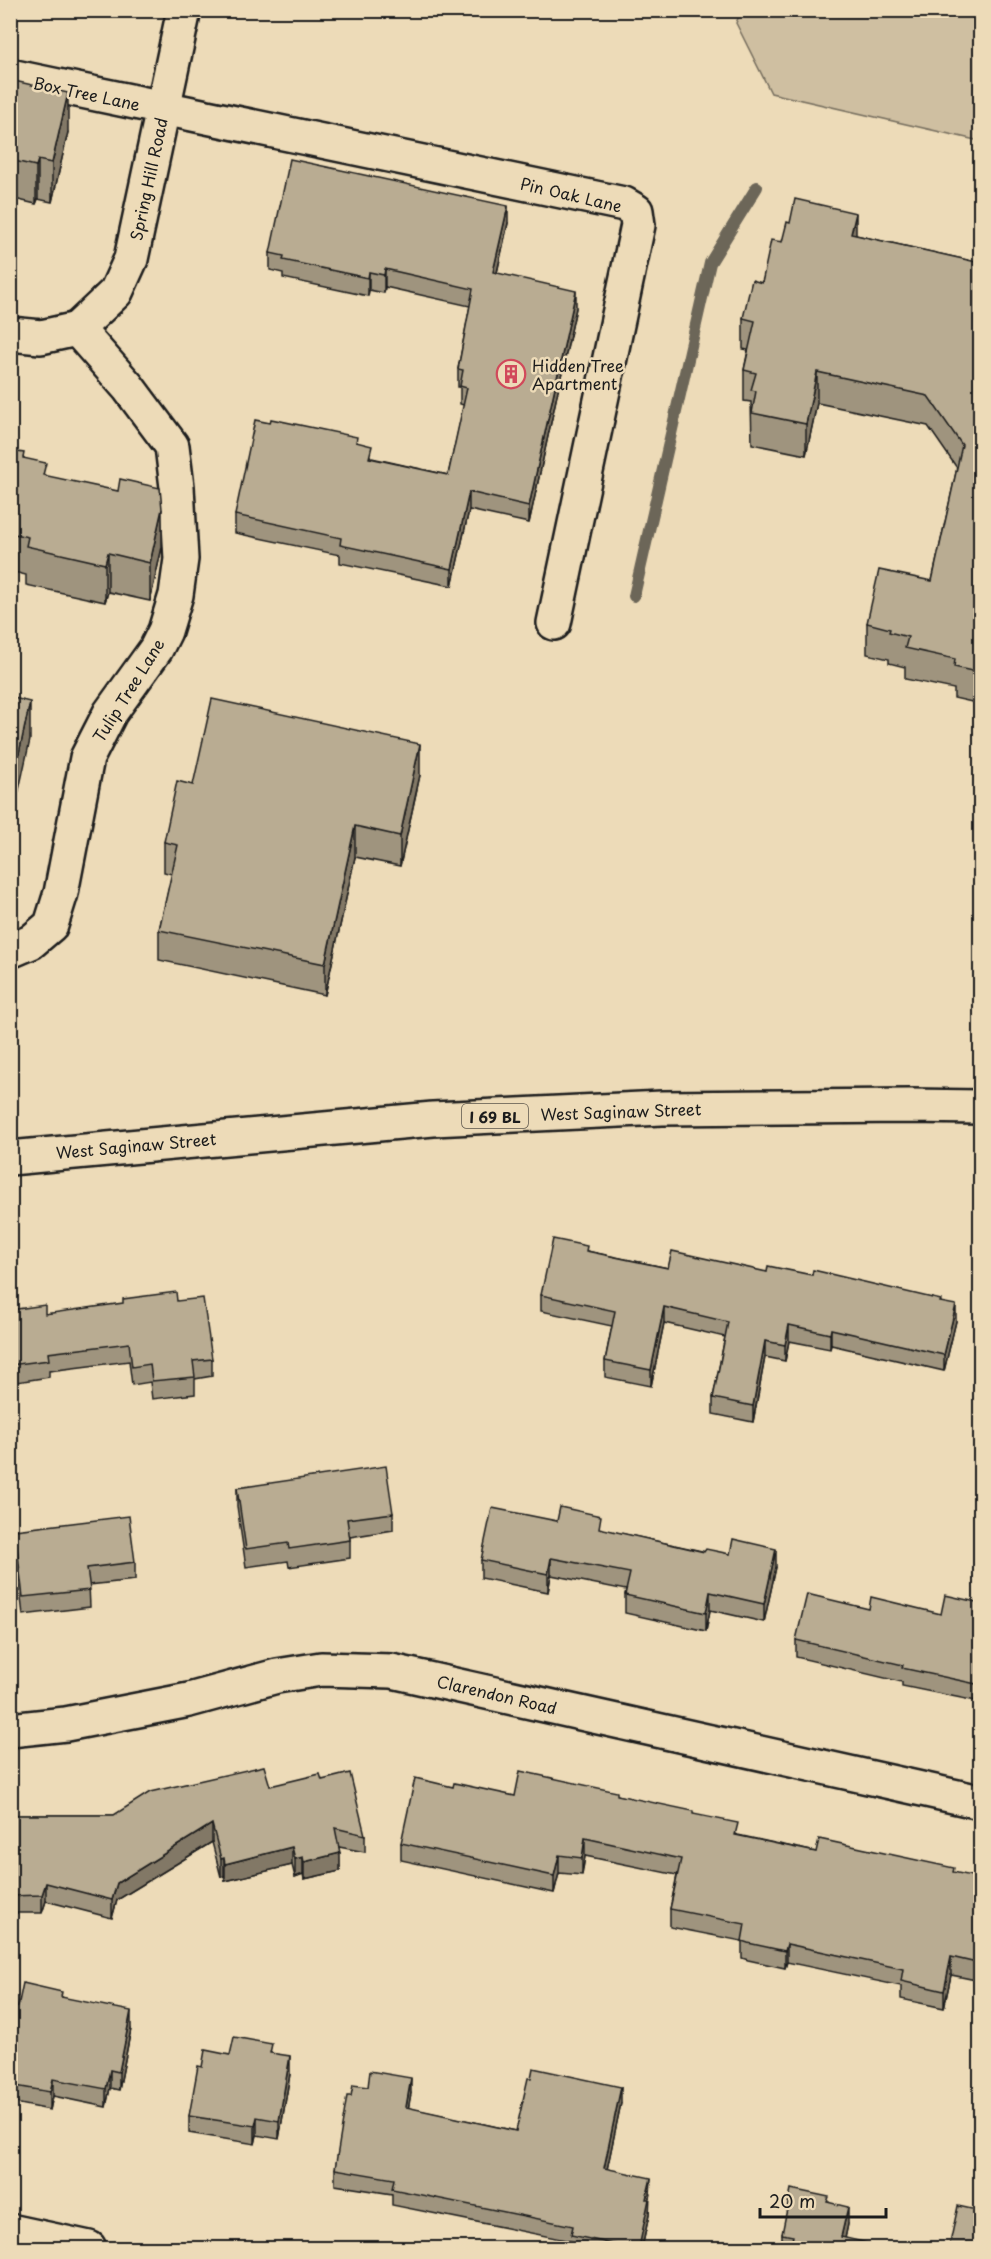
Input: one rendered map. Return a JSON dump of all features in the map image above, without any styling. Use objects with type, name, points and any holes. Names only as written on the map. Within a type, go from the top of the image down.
[{"type":"street","name":"Spring Hill Road","points":[[77,329],[116,292],[131,259],[184,10]]},
{"type":"street","name":"Box Tree Lane","points":[[10,76],[164,110]]},
{"type":"street","name":"Pin Oak Lane","points":[[164,110],[624,204],[636,211],[638,225],[554,623]]},
{"type":"street","points":[[10,334],[41,337],[77,329]]},
{"type":"street","name":"Tulip Tree Lane","points":[[10,951],[31,942],[51,924],[61,893],[87,758],[110,713],[156,649],[165,631],[176,595],[181,559],[172,446],[128,387],[77,329]]},
{"type":"street","name":"West Saginaw Street","points":[[10,1158],[248,1134],[444,1118],[662,1108],[981,1107]]},
{"type":"street","name":"Clarendon Road","points":[[10,1730],[66,1724],[189,1700],[277,1676],[321,1670],[392,1671],[981,1802]]},
{"type":"street","points":[[10,2231],[89,2248]]},
{"type":"shaded area","points":[[741,11],[980,11],[980,141],[771,93],[736,23]]},
{"type":"building","points":[[10,80],[68,93],[52,163],[38,160],[36,166],[10,160]]},
{"type":"building","name":"Hidden Tree Apartment","points":[[290,159],[508,206],[493,272],[576,291],[529,506],[469,492],[452,569],[340,545],[341,538],[235,515],[255,420],[270,423],[271,419],[357,437],[356,442],[372,446],[369,458],[448,475],[467,388],[460,386],[463,370],[458,369],[473,289],[385,269],[384,275],[369,272],[368,278],[283,260],[284,256],[270,253]]},
{"type":"building","points":[[795,199],[856,213],[851,234],[981,263],[981,673],[954,667],[955,659],[905,648],[908,637],[867,623],[879,570],[932,581],[962,445],[928,396],[817,372],[806,424],[752,413],[756,391],[751,390],[756,373],[744,370],[755,321],[743,318],[752,280],[762,283],[771,240],[782,242],[787,222],[790,223]]},
{"type":"building","points":[[10,451],[24,453],[23,458],[46,463],[43,475],[118,491],[120,479],[160,488],[162,509],[150,563],[108,553],[105,564],[26,546],[28,537],[10,533]]},
{"type":"building","points":[[10,697],[30,702],[10,803]]},
{"type":"building","points":[[212,699],[420,744],[400,836],[355,826],[325,964],[159,930],[178,845],[164,842],[177,781],[193,785]]},
{"type":"building","points":[[553,1239],[587,1246],[586,1251],[668,1268],[672,1251],[767,1272],[768,1266],[812,1275],[813,1270],[956,1305],[944,1355],[831,1329],[830,1334],[789,1325],[785,1345],[765,1341],[753,1406],[713,1398],[728,1322],[664,1307],[651,1370],[605,1361],[615,1311],[541,1295]]},
{"type":"building","points":[[176,1292],[177,1301],[203,1298],[212,1359],[193,1361],[195,1377],[152,1381],[150,1364],[132,1367],[129,1343],[48,1353],[49,1360],[10,1365],[10,1310],[45,1305],[45,1314],[123,1303],[123,1299]]},
{"type":"building","points":[[386,1466],[393,1513],[347,1519],[350,1540],[289,1549],[288,1543],[246,1549],[237,1488]]},
{"type":"building","points":[[560,1507],[601,1516],[599,1528],[704,1552],[706,1549],[730,1554],[733,1539],[776,1549],[764,1604],[710,1592],[706,1613],[625,1595],[630,1573],[551,1558],[548,1574],[481,1560],[492,1508],[557,1521]]},
{"type":"building","points":[[129,1516],[135,1562],[87,1568],[90,1590],[23,1597],[15,1530]]},
{"type":"building","points":[[807,1594],[869,1609],[871,1597],[941,1614],[945,1595],[981,1603],[981,1685],[902,1668],[903,1665],[796,1640]]},
{"type":"building","points":[[264,1766],[270,1786],[320,1774],[322,1780],[350,1773],[365,1835],[335,1828],[340,1853],[304,1862],[303,1857],[295,1859],[292,1847],[225,1864],[224,1858],[221,1859],[212,1824],[117,1883],[112,1900],[46,1883],[42,1895],[10,1896],[10,1815],[114,1815],[150,1792]]},
{"type":"building","points":[[520,1771],[617,1792],[617,1795],[738,1823],[735,1835],[816,1852],[819,1839],[954,1868],[953,1872],[981,1878],[981,1964],[951,1957],[944,1991],[901,1981],[903,1969],[787,1944],[785,1951],[748,1943],[742,1941],[745,1924],[670,1909],[681,1859],[585,1838],[582,1858],[559,1855],[554,1876],[401,1843],[415,1778],[453,1787],[454,1783],[515,1796]]},
{"type":"building","points":[[23,1983],[62,1992],[61,1997],[131,2011],[119,2072],[110,2070],[106,2089],[53,2079],[50,2092],[10,2085],[10,2014],[12,2006],[18,2007]]},
{"type":"building","points":[[234,2037],[272,2044],[270,2053],[290,2056],[279,2121],[257,2117],[255,2126],[189,2116],[198,2066],[202,2067],[205,2050],[230,2055]]},
{"type":"building","points":[[533,2068],[621,2087],[604,2168],[651,2178],[639,2248],[571,2235],[573,2226],[392,2189],[394,2179],[335,2169],[347,2096],[351,2096],[353,2085],[368,2087],[370,2071],[411,2078],[406,2107],[516,2131],[528,2078],[531,2078]]},
{"type":"building","points":[[791,2189],[829,2197],[827,2202],[848,2207],[841,2237],[880,2248],[790,2248],[793,2236],[782,2234]]},
{"type":"building","points":[[958,2206],[981,2211],[981,2248],[949,2248]]},
{"type":"waterway","points":[[634,596],[710,263],[757,187]]},
{"type":"place","name":"Hidden Tree Apartment","points":[[511,374]]}]
